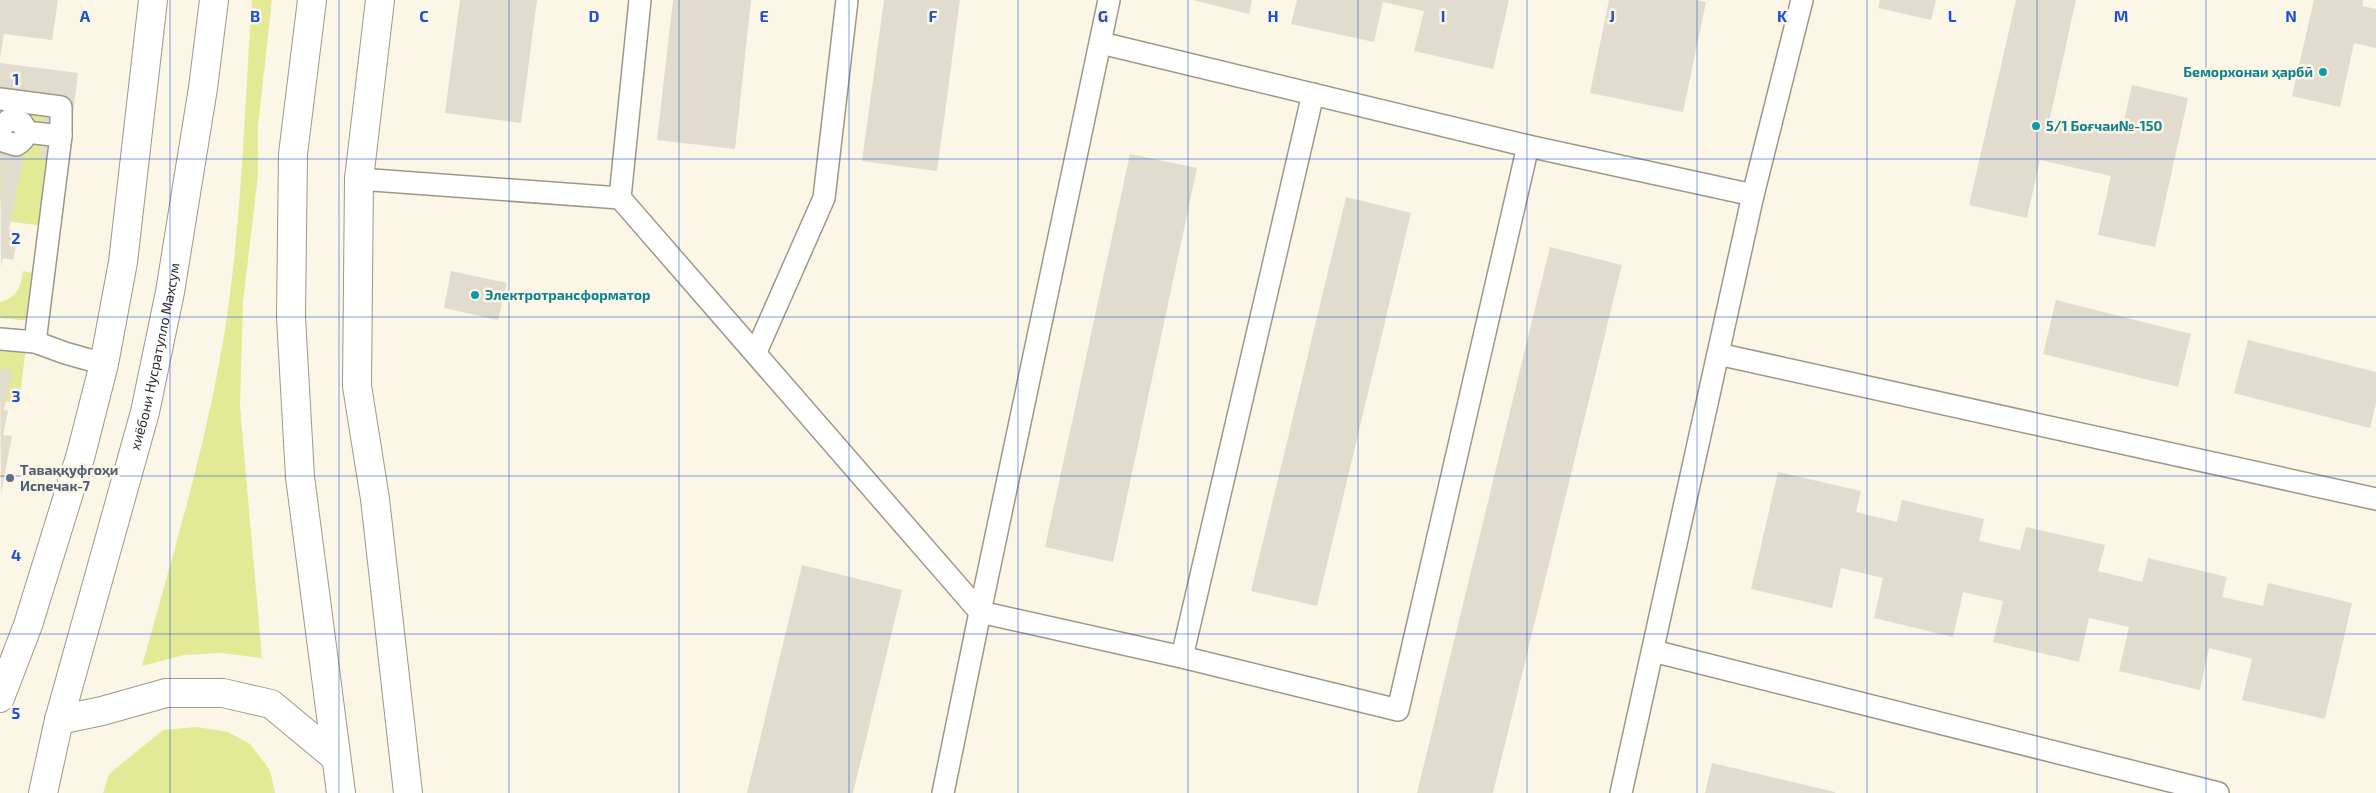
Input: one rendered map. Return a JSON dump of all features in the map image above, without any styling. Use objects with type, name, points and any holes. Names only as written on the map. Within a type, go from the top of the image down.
[{"type":"main road","points":[[1,690],[28,626],[81,454],[104,364],[123,262],[153,0]]},
{"type":"main road","name":"хиёбони Нусратулло Махсум","points":[[43,793],[59,720],[145,412],[173,272],[203,88],[214,0]]},
{"type":"main road","points":[[312,0],[293,154],[291,317],[300,477],[341,793]]},
{"type":"main road","points":[[380,0],[359,179],[357,386],[375,499],[408,793]]},
{"type":"main road","points":[[59,720],[102,711],[166,693],[223,693],[271,704],[335,757]]},
{"type":"lane","points":[[620,198],[640,0]]},
{"type":"lane","points":[[756,352],[824,198],[847,0]]},
{"type":"lane","points":[[943,793],[1109,0]]},
{"type":"lane","points":[[1621,793],[1753,195],[1802,0]]},
{"type":"lane","points":[[1101,43],[1528,146],[1753,195]]},
{"type":"lane","points":[[1182,657],[1313,94]]},
{"type":"lane","points":[[0,134],[0,128],[15,113],[61,107],[61,136],[35,342]]},
{"type":"lane","points":[[15,113],[61,136]]},
{"type":"lane","points":[[359,179],[620,198],[756,352],[980,612],[1182,657],[1398,710],[1528,146]]},
{"type":"lane","points":[[0,339],[35,342],[65,354],[104,364]]},
{"type":"lane","points":[[1718,354],[2376,499]]},
{"type":"lane","points":[[1653,651],[2218,793]]},
{"type":"green space","points":[[252,0],[272,0],[258,126],[258,175],[243,302],[240,407],[262,658],[221,653],[184,655],[142,666],[198,460],[217,377],[224,335],[239,210]]},
{"type":"green space","points":[[0,105],[60,114],[44,226],[5,221],[8,202],[0,201]]},
{"type":"green space","points":[[23,271],[38,274],[32,321],[0,318],[0,302],[10,298],[17,291]]},
{"type":"green space","points":[[0,344],[26,347],[19,403],[0,401]]},
{"type":"green space","points":[[197,727],[228,732],[250,744],[270,770],[275,793],[103,793],[109,774],[163,730]]},
{"type":"building","points":[[0,0],[58,0],[52,40],[4,34],[0,59]]},
{"type":"building","points":[[460,0],[537,0],[521,123],[445,113]]},
{"type":"building","points":[[673,0],[751,0],[735,149],[657,140]]},
{"type":"building","points":[[884,0],[960,0],[937,171],[862,161]]},
{"type":"building","points":[[1193,0],[1252,0],[1249,14]]},
{"type":"building","points":[[1297,0],[1509,0],[1493,69],[1414,51],[1424,11],[1383,2],[1374,42],[1291,24]]},
{"type":"building","points":[[1609,0],[1696,0],[1706,2],[1683,112],[1590,93]]},
{"type":"building","points":[[1880,0],[1936,0],[1931,20],[1878,8]]},
{"type":"building","name":"5/1 Боғчаи№-150","points":[[2016,0],[2076,0],[2050,118],[2121,134],[2132,85],[2188,98],[2155,247],[2098,235],[2111,176],[2040,160],[2027,218],[1969,205]]},
{"type":"building","name":"Беморхонаи ҳарбӣ","points":[[2314,0],[2363,0],[2362,6],[2376,9],[2376,48],[2354,43],[2340,107],[2292,96]]},
{"type":"building","points":[[0,63],[78,73],[67,161],[40,157],[48,97],[0,91]]},
{"type":"building","points":[[0,113],[31,119],[9,230],[19,232],[13,260],[3,258],[1,267]]},
{"type":"building","points":[[1130,154],[1197,168],[1113,562],[1045,547]]},
{"type":"building","points":[[1346,197],[1411,213],[1317,606],[1251,591]]},
{"type":"building","points":[[1550,247],[1622,265],[1493,793],[1417,793]]},
{"type":"building","name":"Электротрансформатор","points":[[451,271],[507,283],[498,320],[444,308]]},
{"type":"building","points":[[2056,300],[2191,334],[2178,387],[2043,354]]},
{"type":"building","points":[[2248,340],[2376,372],[2376,403],[2370,428],[2234,393]]},
{"type":"building","points":[[0,368],[12,371],[4,410],[8,411],[3,435],[12,436],[1,494]]},
{"type":"building","points":[[1778,472],[1861,491],[1856,512],[1897,522],[1902,500],[1984,519],[1979,541],[2020,550],[2026,527],[2105,545],[2098,571],[2142,582],[2148,558],[2227,577],[2222,597],[2263,606],[2268,583],[2352,603],[2325,719],[2242,700],[2252,659],[2209,648],[2200,690],[2119,671],[2129,627],[2089,618],[2079,662],[1993,642],[2003,601],[1963,592],[1953,637],[1874,618],[1883,578],[1841,568],[1832,608],[1751,589]]},
{"type":"building","points":[[802,565],[902,590],[853,793],[747,793]]},
{"type":"building","points":[[1712,763],[1835,792],[1835,793],[1705,793]]},
{"type":"place","name":"Беморхонаи ҳарбӣ","points":[[2323,72]]},
{"type":"place","name":"5/1 Боғчаи№-150","points":[[2036,126]]},
{"type":"place","name":"Электротрансформатор","points":[[475,295]]},
{"type":"place","name":"Таваққуфгоҳи Испечак-7","points":[[10,478]]}]
